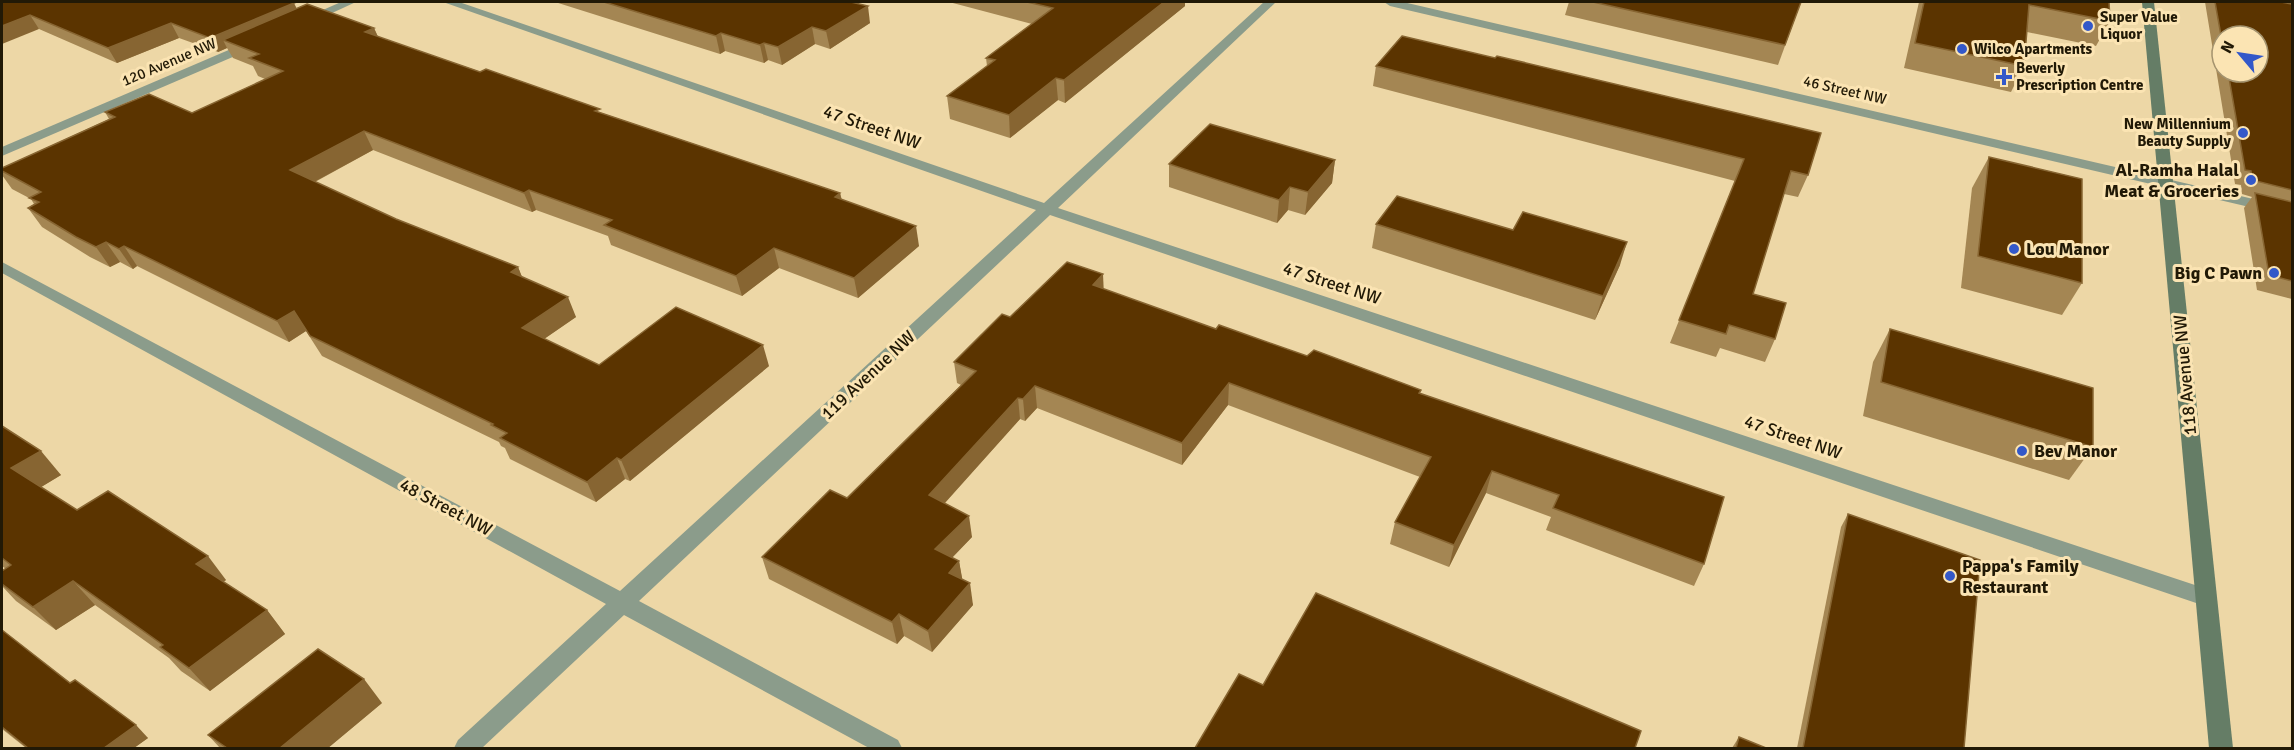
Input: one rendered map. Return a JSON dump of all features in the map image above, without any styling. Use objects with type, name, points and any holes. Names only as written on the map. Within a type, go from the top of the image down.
[{"type":"main road","name":"118 Avenue NW","points":[[2148,2],[2221,748]]},
{"type":"street","points":[[287,29],[350,2]]},
{"type":"street","name":"47 Street NW","points":[[449,2],[1047,208],[2205,597]]},
{"type":"street","name":"119 Avenue NW","points":[[466,748],[1270,2]]},
{"type":"street","name":"46 Street NW","points":[[1390,2],[1847,107],[2292,213]]},
{"type":"street","name":"120 Avenue NW","points":[[2,152],[266,38]]},
{"type":"street","name":"48 Street NW","points":[[2,267],[890,748]]},
{"type":"building","points":[[2,2],[294,3],[210,38],[171,23],[108,48],[30,15],[2,26]]},
{"type":"building","points":[[604,2],[851,2],[868,6],[826,31],[812,27],[778,47],[764,43],[760,45],[721,33],[716,36]]},
{"type":"building","points":[[1027,2],[1164,2],[1064,80],[1056,78],[1009,115],[947,96],[995,60],[986,58],[1053,8]]},
{"type":"building","points":[[1593,2],[1801,2],[1785,45]]},
{"type":"building","points":[[1924,2],[2109,2],[2110,21],[2029,5],[2024,66],[1915,43]]},
{"type":"building","points":[[2215,2],[2292,4],[2292,190],[2252,180],[2251,171],[2245,170],[2230,84],[2270,84],[2270,24],[2219,24]]},
{"type":"building","points":[[307,4],[374,28],[365,32],[480,72],[486,69],[600,109],[595,111],[840,193],[835,197],[916,226],[854,278],[774,248],[736,276],[604,225],[612,220],[529,190],[524,193],[364,131],[290,170],[396,219],[518,267],[511,272],[568,297],[522,328],[599,365],[676,307],[763,345],[621,460],[617,458],[587,482],[500,438],[507,433],[491,425],[493,424],[310,336],[294,311],[277,321],[124,246],[119,249],[106,242],[96,247],[76,237],[28,208],[39,202],[29,198],[41,192],[2,171],[2,168],[115,117],[105,112],[149,94],[192,113],[283,71],[249,58],[259,54],[223,40]]},
{"type":"building","points":[[1402,36],[1495,58],[1497,56],[1821,133],[1808,175],[1791,171],[1753,294],[1786,303],[1775,339],[1729,325],[1726,334],[1679,320],[1744,159],[1376,66]]},
{"type":"building","points":[[1210,124],[1335,160],[1308,192],[1290,187],[1279,200],[1169,164]]},
{"type":"building","points":[[1989,157],[2082,179],[2082,283],[1978,256]]},
{"type":"building","points":[[2255,193],[2292,202],[2292,281],[2269,275]]},
{"type":"building","points":[[1397,196],[1513,230],[1523,212],[1627,242],[1603,296],[1376,224]]},
{"type":"building","points":[[1067,262],[1103,274],[1093,285],[1216,329],[1219,325],[1307,356],[1314,350],[1421,390],[1419,393],[1724,497],[1704,564],[1553,508],[1559,495],[1492,471],[1454,545],[1395,522],[1431,457],[1229,383],[1182,443],[1035,386],[1023,399],[1018,398],[929,495],[969,516],[935,549],[959,561],[949,573],[970,583],[928,631],[899,614],[892,622],[762,557],[830,490],[847,498],[976,371],[954,362],[1002,314],[1010,317]]},
{"type":"building","points":[[1890,329],[2093,388],[2093,447],[1881,382]]},
{"type":"building","points":[[2,426],[41,451],[11,468],[77,510],[108,491],[208,556],[196,564],[267,610],[189,668],[160,647],[163,645],[73,581],[33,607],[2,584],[2,571],[11,565],[2,558]]},
{"type":"building","points":[[1848,514],[1980,560],[1964,748],[1803,748]]},
{"type":"building","points":[[1316,593],[1641,731],[1635,748],[1195,748],[1239,674],[1263,685]]},
{"type":"building","points":[[2,630],[70,683],[75,680],[136,725],[104,748],[28,748],[2,727]]},
{"type":"building","points":[[318,649],[364,679],[280,748],[227,748],[208,735]]},
{"type":"building","points":[[1739,737],[1766,748],[1736,748]]},
{"type":"place","name":"Super Value Liquor","points":[[2088,26]]},
{"type":"place","name":"Wilco Apartments","points":[[1962,49]]},
{"type":"place","name":"Beverly Prescription Centre","points":[[2004,77]]},
{"type":"place","name":"New Millennium Beauty Supply","points":[[2243,133]]},
{"type":"place","name":"Al-Ramha Halal Meat & Groceries","points":[[2251,180]]},
{"type":"place","name":"Lou Manor","points":[[2014,249]]},
{"type":"place","name":"Big C Pawn","points":[[2274,273]]},
{"type":"place","name":"Bev Manor","points":[[2022,451]]},
{"type":"place","name":"Pappa's Family Restaurant","points":[[1950,576]]}]
